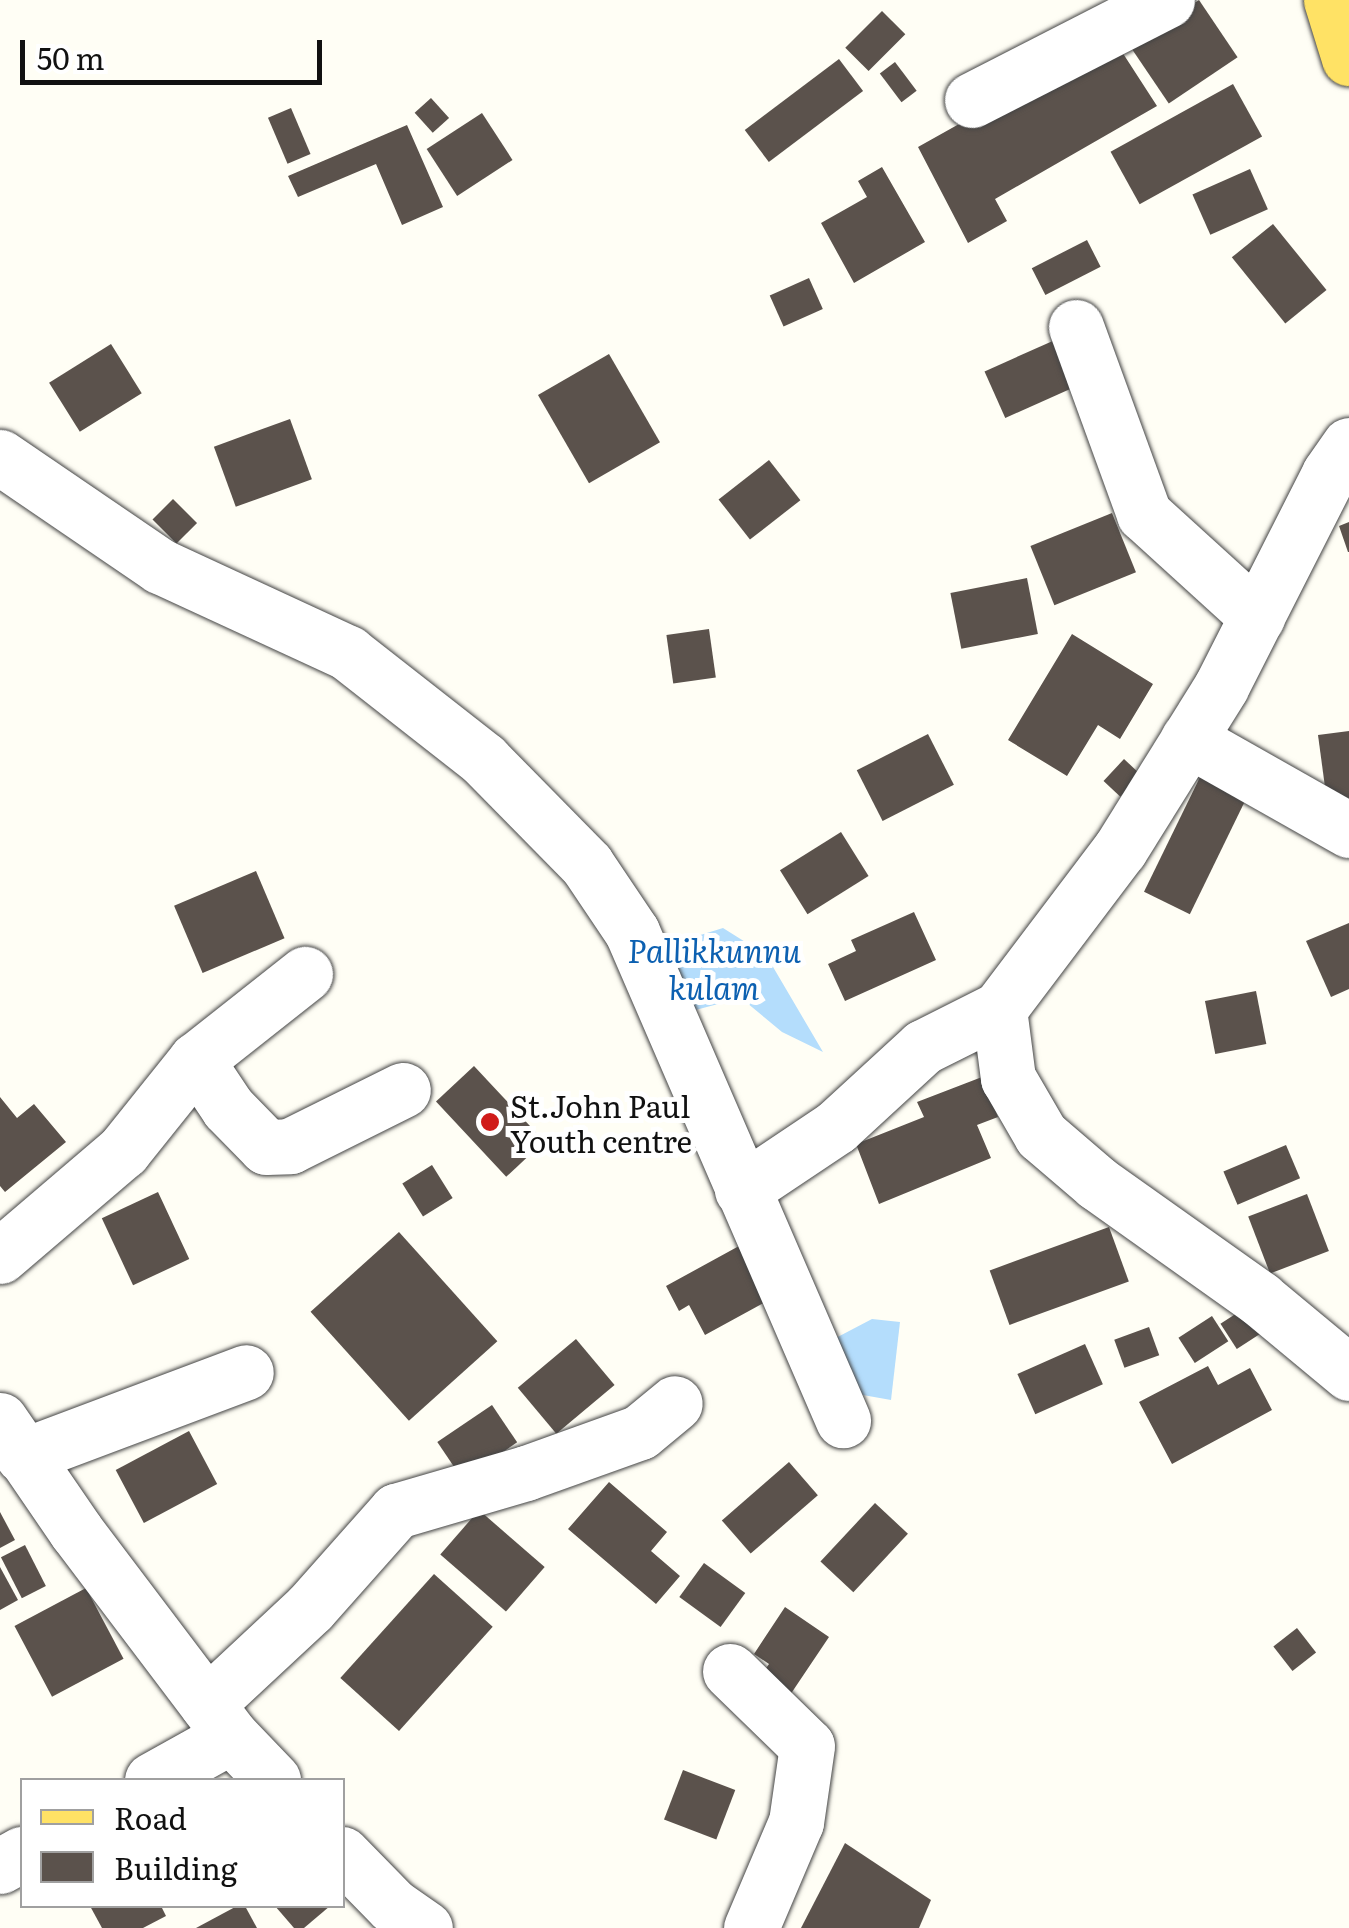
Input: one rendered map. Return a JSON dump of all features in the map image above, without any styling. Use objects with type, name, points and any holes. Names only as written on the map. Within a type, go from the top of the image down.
[{"type":"main road","points":[[1331,0],[1349,58]]},
{"type":"street","points":[[972,100],[1167,0]]},
{"type":"street","points":[[1076,327],[1144,514],[1256,617]]},
{"type":"street","points":[[742,1190],[836,1127],[923,1047],[999,1009],[1120,848],[1188,739],[1349,444]]},
{"type":"street","points":[[0,457],[160,566],[348,653],[483,759],[587,865],[632,932],[843,1420]]},
{"type":"street","points":[[1188,739],[1349,830]]},
{"type":"street","points":[[0,1256],[122,1151],[196,1060],[305,974]]},
{"type":"street","points":[[999,1009],[1008,1078],[1042,1135],[1097,1184],[1260,1299],[1349,1373]]},
{"type":"street","points":[[196,1060],[228,1108],[266,1148],[290,1146],[403,1090]]},
{"type":"street","points":[[246,1372],[11,1438],[219,1720],[271,1778]]},
{"type":"street","points":[[154,1778],[219,1720],[396,1511],[526,1473],[640,1432],[674,1402]]},
{"type":"street","points":[[730,1671],[807,1746],[796,1822],[751,1928]]},
{"type":"street","points":[[345,1858],[393,1921]]},
{"type":"water","name":"Pallikkunnu kulam","points":[[723,928],[766,955],[823,1052],[782,1032],[741,998],[684,1013],[668,945]]},
{"type":"water","points":[[872,1319],[900,1322],[891,1400],[846,1392],[830,1341]]},
{"type":"building","points":[[1199,0],[1238,57],[1169,104],[1130,46]]},
{"type":"building","points":[[882,11],[905,34],[869,71],[845,48]]},
{"type":"building","points":[[1113,38],[1157,106],[995,199],[1007,221],[968,243],[918,147]]},
{"type":"building","points":[[839,59],[863,91],[769,162],[745,130]]},
{"type":"building","points":[[895,62],[917,91],[901,102],[880,73]]},
{"type":"building","points":[[1233,84],[1262,136],[1140,204],[1111,152]]},
{"type":"building","points":[[431,98],[449,118],[433,133],[415,113]]},
{"type":"building","points":[[291,108],[311,154],[288,164],[268,118]]},
{"type":"building","points":[[482,113],[512,160],[457,196],[427,149]]},
{"type":"building","points":[[407,125],[443,207],[402,225],[376,164],[298,197],[288,176]]},
{"type":"building","points":[[882,167],[925,242],[854,283],[821,223],[867,197],[858,181]]},
{"type":"building","points":[[1250,169],[1268,209],[1210,235],[1192,195]]},
{"type":"building","points":[[1273,224],[1326,290],[1285,323],[1232,257]]},
{"type":"building","points":[[1087,240],[1101,267],[1045,295],[1032,268]]},
{"type":"building","points":[[809,278],[823,309],[784,327],[770,295]]},
{"type":"building","points":[[1064,336],[1085,383],[1005,418],[985,371]]},
{"type":"building","points":[[111,344],[142,393],[80,432],[49,383]]},
{"type":"building","points":[[609,354],[660,442],[589,483],[538,395]]},
{"type":"building","points":[[290,419],[312,479],[236,507],[214,447]]},
{"type":"building","points":[[769,460],[800,500],[750,540],[719,499]]},
{"type":"building","points":[[173,499],[197,523],[177,544],[152,520]]},
{"type":"building","points":[[1112,513],[1136,572],[1054,605],[1030,546]]},
{"type":"building","points":[[1349,522],[1349,552],[1348,552],[1339,526]]},
{"type":"building","points":[[1027,578],[1038,634],[961,649],[950,593]]},
{"type":"building","points":[[709,629],[716,678],[673,684],[666,635]]},
{"type":"building","points":[[1072,634],[1153,684],[1120,739],[1098,725],[1067,776],[1008,740]]},
{"type":"building","points":[[1349,731],[1349,799],[1327,802],[1318,735]]},
{"type":"building","points":[[928,734],[954,785],[883,821],[857,770]]},
{"type":"building","points":[[1124,759],[1141,775],[1120,797],[1104,781]]},
{"type":"building","points":[[1201,775],[1247,797],[1190,914],[1144,892]]},
{"type":"building","points":[[841,832],[869,876],[807,914],[780,870]]},
{"type":"building","points":[[256,871],[285,938],[203,973],[174,906]]},
{"type":"building","points":[[914,912],[936,960],[845,1001],[828,964],[856,951],[851,940]]},
{"type":"building","points":[[1349,923],[1349,989],[1331,997],[1306,941]]},
{"type":"building","points":[[1256,991],[1266,1044],[1215,1054],[1205,1001]]},
{"type":"building","name":"St.John Paul Youth centre","points":[[474,1066],[544,1141],[506,1177],[436,1101]]},
{"type":"building","points":[[982,1077],[998,1117],[977,1125],[991,1158],[879,1204],[856,1144],[924,1117],[917,1102]]},
{"type":"building","points":[[0,1097],[17,1118],[34,1104],[66,1142],[5,1192],[0,1186]]},
{"type":"building","points":[[1286,1145],[1300,1178],[1237,1205],[1223,1172]]},
{"type":"building","points":[[432,1165],[453,1198],[423,1217],[402,1184]]},
{"type":"building","points":[[158,1192],[189,1259],[133,1285],[102,1218]]},
{"type":"building","points":[[1307,1194],[1329,1251],[1270,1274],[1248,1217]]},
{"type":"building","points":[[1109,1227],[1129,1282],[1009,1325],[990,1270]]},
{"type":"building","points":[[399,1232],[497,1341],[409,1421],[311,1312]]},
{"type":"building","points":[[739,1246],[769,1300],[705,1335],[689,1305],[679,1311],[666,1286]]},
{"type":"building","points":[[1254,1302],[1270,1327],[1237,1349],[1220,1324]]},
{"type":"building","points":[[1212,1316],[1228,1341],[1195,1363],[1178,1338]]},
{"type":"building","points":[[1149,1327],[1159,1355],[1124,1368],[1114,1340]]},
{"type":"building","points":[[576,1339],[615,1385],[556,1434],[518,1388]]},
{"type":"building","points":[[1085,1344],[1103,1384],[1035,1414],[1017,1374]]},
{"type":"building","points":[[1208,1366],[1218,1385],[1250,1368],[1272,1410],[1172,1464],[1139,1402]]},
{"type":"building","points":[[492,1405],[517,1442],[462,1479],[437,1442]]},
{"type":"building","points":[[189,1431],[217,1484],[144,1523],[116,1470]]},
{"type":"building","points":[[789,1462],[818,1495],[751,1554],[722,1520]]},
{"type":"building","points":[[609,1482],[667,1532],[651,1551],[680,1576],[656,1604],[568,1529]]},
{"type":"building","points":[[875,1503],[908,1534],[853,1592],[820,1562]]},
{"type":"building","points":[[479,1510],[545,1567],[506,1612],[440,1555]]},
{"type":"building","points":[[0,1512],[15,1540],[0,1548]]},
{"type":"building","points":[[25,1545],[46,1586],[22,1598],[1,1557]]},
{"type":"building","points":[[704,1563],[745,1593],[721,1627],[679,1597]]},
{"type":"building","points":[[0,1567],[18,1600],[0,1610]]},
{"type":"building","points":[[434,1574],[493,1627],[399,1731],[340,1678]]},
{"type":"building","points":[[86,1588],[124,1659],[52,1697],[14,1626]]},
{"type":"building","points":[[785,1607],[829,1637],[786,1701],[757,1681],[769,1664],[754,1654]]},
{"type":"building","points":[[1297,1628],[1316,1652],[1292,1671],[1273,1646]]},
{"type":"building","points":[[683,1770],[735,1790],[716,1840],[664,1819]]},
{"type":"building","points":[[845,1843],[931,1900],[919,1928],[801,1928]]},
{"type":"building","points":[[91,1908],[162,1908],[166,1916],[143,1928],[102,1928]]},
{"type":"building","points":[[233,1908],[246,1908],[257,1928],[196,1928]]},
{"type":"building","points":[[277,1908],[328,1908],[304,1928],[294,1928]]},
{"type":"place","name":"St.John Paul Youth centre","points":[[490,1122]]}]
